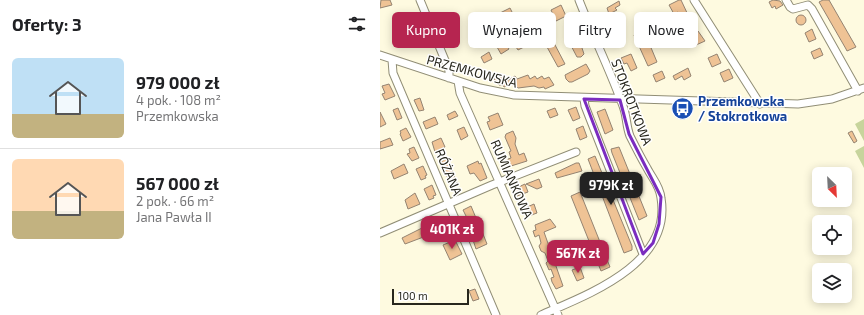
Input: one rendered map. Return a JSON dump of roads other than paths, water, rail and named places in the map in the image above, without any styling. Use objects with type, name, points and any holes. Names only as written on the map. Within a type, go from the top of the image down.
[{"type":"street","points":[[420,0],[449,70],[449,78]]},
{"type":"street","name":"STOKROTKOWA","points":[[541,315],[556,312],[614,281],[630,270],[653,243],[660,224],[661,197],[658,187],[629,134],[624,107],[579,0]]},
{"type":"street","points":[[694,0],[760,104]]},
{"type":"street","points":[[786,0],[793,9],[808,5],[812,9],[861,90]]},
{"type":"street","name":"PRZEMKOWSKA","points":[[380,55],[488,90],[514,95],[584,99],[760,104],[808,103],[836,98],[861,90]]},
{"type":"street","name":"RÓŻANA","points":[[392,60],[393,73],[496,315]]},
{"type":"street","name":"RUMIANKOWA","points":[[458,81],[460,93],[556,312]]},
{"type":"street","points":[[584,99],[585,106],[643,254]]},
{"type":"street","points":[[380,233],[449,203],[576,152]]},
{"type":"place","name":"Przemkowska / Stokrotkowa","points":[[683,108]]}]
